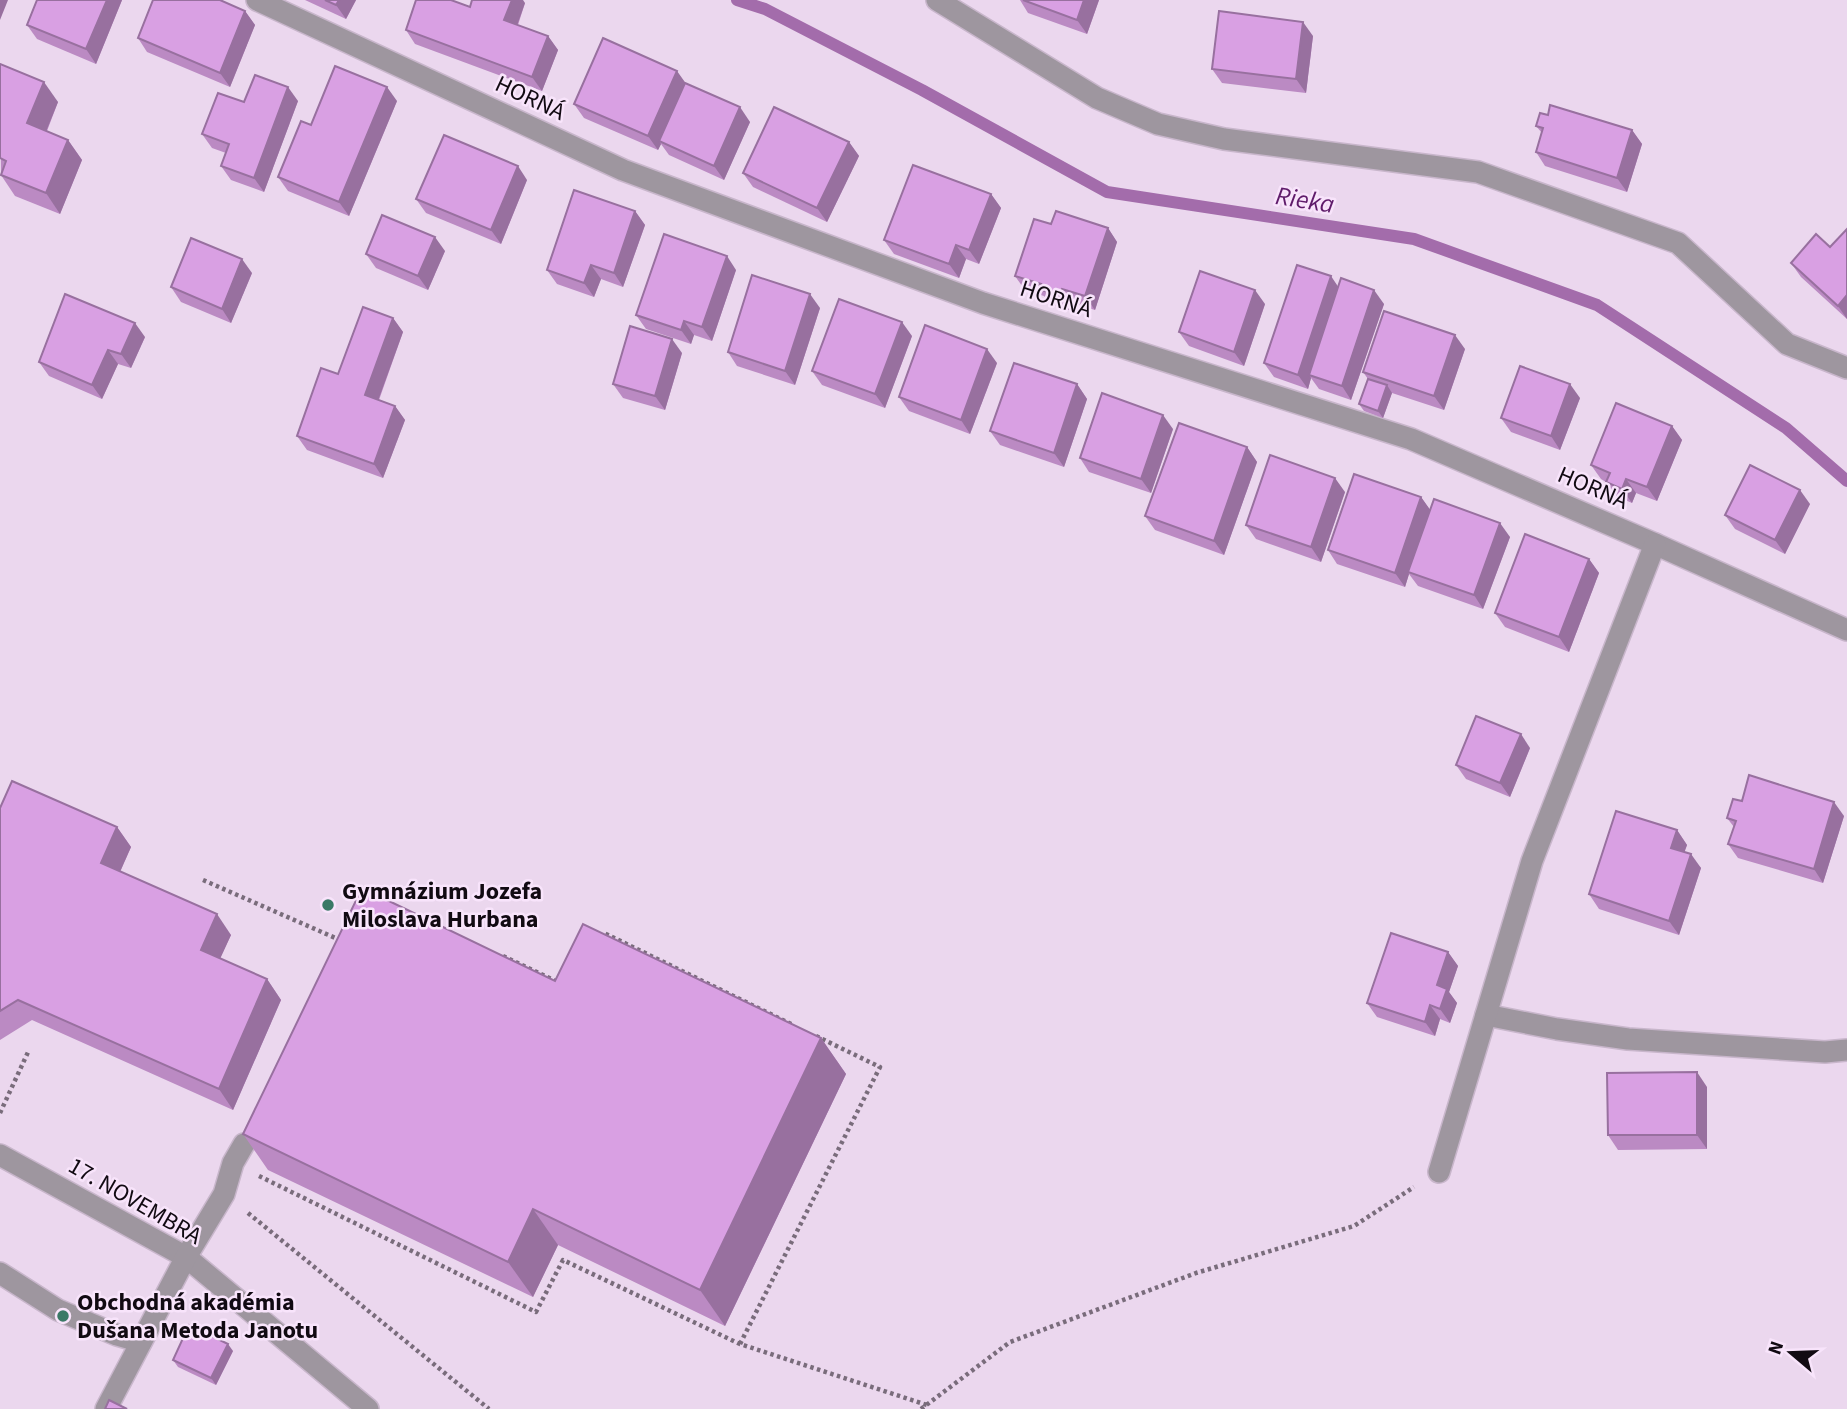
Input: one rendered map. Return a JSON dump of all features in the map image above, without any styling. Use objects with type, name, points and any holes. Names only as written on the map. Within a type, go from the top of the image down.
[{"type":"street","name":"HORNÁ","points":[[257,0],[623,170],[983,303],[1411,439],[1656,544],[1847,630]]},
{"type":"street","points":[[937,0],[1097,98],[1158,124],[1224,139],[1478,172],[1678,243],[1787,344],[1847,368]]},
{"type":"street","points":[[1438,1172],[1532,861],[1656,544]]},
{"type":"street","points":[[1486,1015],[1628,1040],[1813,1051],[1847,1050]]},
{"type":"street","points":[[106,1409],[186,1258],[224,1194],[233,1163],[244,1144]]},
{"type":"street","name":"17. NOVEMBRA","points":[[0,1156],[186,1258],[368,1409]]},
{"type":"street","points":[[0,1273],[58,1310],[117,1335],[141,1342]]},
{"type":"path","points":[[203,880],[348,944]]},
{"type":"path","points":[[598,944],[604,933],[880,1067],[740,1344]]},
{"type":"path","points":[[498,954],[561,983]]},
{"type":"path","points":[[0,1113],[29,1050]]},
{"type":"path","points":[[233,1163],[536,1312],[563,1260],[740,1344],[924,1407],[1010,1342],[1196,1273],[1354,1226],[1438,1172]]},
{"type":"path","points":[[224,1194],[489,1409]]},
{"type":"building","points":[[37,0],[107,0],[86,49],[27,25]]},
{"type":"building","points":[[153,0],[220,0],[245,11],[220,73],[138,38]]},
{"type":"building","points":[[325,0],[339,0],[336,5]]},
{"type":"building","points":[[416,0],[451,0],[470,7],[472,0],[512,0],[504,20],[548,36],[532,77],[406,30]]},
{"type":"building","points":[[1023,0],[1084,0],[1077,20]]},
{"type":"building","points":[[1219,11],[1303,22],[1296,79],[1212,69]]},
{"type":"building","points":[[603,38],[677,71],[648,136],[574,104]]},
{"type":"building","points":[[0,64],[44,82],[27,123],[68,140],[46,193],[1,175],[6,161],[0,158]]},
{"type":"building","points":[[335,66],[387,87],[339,202],[278,177],[301,121],[311,125]]},
{"type":"building","points":[[255,75],[288,87],[254,178],[221,166],[229,144],[202,134],[218,93],[244,102]]},
{"type":"building","points":[[685,83],[740,107],[714,166],[659,141]]},
{"type":"building","points":[[1550,105],[1632,130],[1617,178],[1536,152],[1543,128],[1536,126],[1540,113],[1548,115]]},
{"type":"building","points":[[774,107],[849,142],[817,208],[743,173]]},
{"type":"building","points":[[444,135],[518,166],[491,230],[416,199]]},
{"type":"building","points":[[913,165],[991,194],[969,250],[956,245],[949,264],[884,240]]},
{"type":"building","points":[[574,190],[635,211],[614,273],[591,265],[584,283],[547,270]]},
{"type":"building","points":[[1056,211],[1108,228],[1085,296],[1062,289],[1059,296],[1039,289],[1041,284],[1015,276],[1034,219],[1051,224]]},
{"type":"building","points":[[382,215],[435,237],[418,276],[366,254]]},
{"type":"building","points":[[1847,229],[1847,295],[1838,306],[1791,263],[1816,234],[1830,247]]},
{"type":"building","points":[[664,234],[727,256],[702,327],[684,321],[681,330],[636,315]]},
{"type":"building","points":[[191,238],[242,259],[222,309],[171,287]]},
{"type":"building","points":[[1297,265],[1331,276],[1298,375],[1264,363]]},
{"type":"building","points":[[1200,271],[1255,290],[1234,352],[1179,332]]},
{"type":"building","points":[[752,275],[810,294],[785,371],[728,352]]},
{"type":"building","points":[[1341,278],[1374,290],[1342,386],[1309,375]]},
{"type":"building","points":[[65,294],[135,323],[121,354],[108,350],[92,385],[39,362]]},
{"type":"building","points":[[839,299],[902,322],[875,394],[812,371]]},
{"type":"building","points":[[363,307],[393,318],[365,395],[395,406],[374,464],[297,436],[321,368],[338,374]]},
{"type":"building","points":[[1384,311],[1455,335],[1434,396],[1363,372]]},
{"type":"building","points":[[925,325],[987,349],[961,420],[899,397]]},
{"type":"building","points":[[630,326],[672,339],[655,396],[613,384]]},
{"type":"building","points":[[1014,363],[1077,384],[1054,453],[990,431]]},
{"type":"building","points":[[1520,366],[1570,384],[1551,436],[1501,418]]},
{"type":"building","points":[[1368,379],[1387,385],[1378,411],[1359,404]]},
{"type":"building","points":[[1102,393],[1163,415],[1141,479],[1080,458]]},
{"type":"building","points":[[1616,403],[1672,426],[1647,487],[1626,479],[1622,489],[1606,482],[1610,473],[1591,465]]},
{"type":"building","points":[[1179,423],[1247,447],[1214,541],[1145,516]]},
{"type":"building","points":[[1270,455],[1335,478],[1311,547],[1246,525]]},
{"type":"building","points":[[1750,465],[1800,490],[1775,540],[1725,515]]},
{"type":"building","points":[[1354,474],[1421,497],[1395,573],[1328,550]]},
{"type":"building","points":[[1434,499],[1500,523],[1474,595],[1408,572]]},
{"type":"building","points":[[1525,534],[1589,559],[1559,637],[1495,613]]},
{"type":"building","points":[[1476,716],[1521,734],[1500,783],[1456,765]]},
{"type":"building","points":[[1749,775],[1834,802],[1814,869],[1728,844],[1736,821],[1727,818],[1733,799],[1742,801]]},
{"type":"building","points":[[12,781],[117,827],[101,863],[217,914],[201,950],[267,979],[219,1089],[18,1000],[0,1011],[0,808]]},
{"type":"building","points":[[1616,811],[1677,830],[1671,848],[1691,854],[1669,921],[1589,894]]},
{"type":"building","points":[[362,888],[555,981],[583,924],[821,1038],[700,1290],[533,1209],[508,1262],[243,1134]]},
{"type":"building","points":[[1391,933],[1448,952],[1437,985],[1447,989],[1440,1009],[1430,1005],[1425,1022],[1367,1003]]},
{"type":"building","points":[[1697,1072],[1697,1135],[1608,1135],[1607,1073]]},
{"type":"building","points":[[189,1325],[228,1344],[211,1378],[173,1360]]},
{"type":"building","points":[[109,1400],[127,1409],[105,1409]]},
{"type":"waterway","name":"Rieka","points":[[737,0],[765,9],[922,90],[1107,192],[1414,239],[1597,305],[1786,428],[1847,481]]},
{"type":"place","name":"Gymnázium Jozefa Miloslava Hurbana","points":[[328,905]]},
{"type":"place","name":"Obchodná akadémia Dušana Metoda Janotu","points":[[63,1316]]}]
